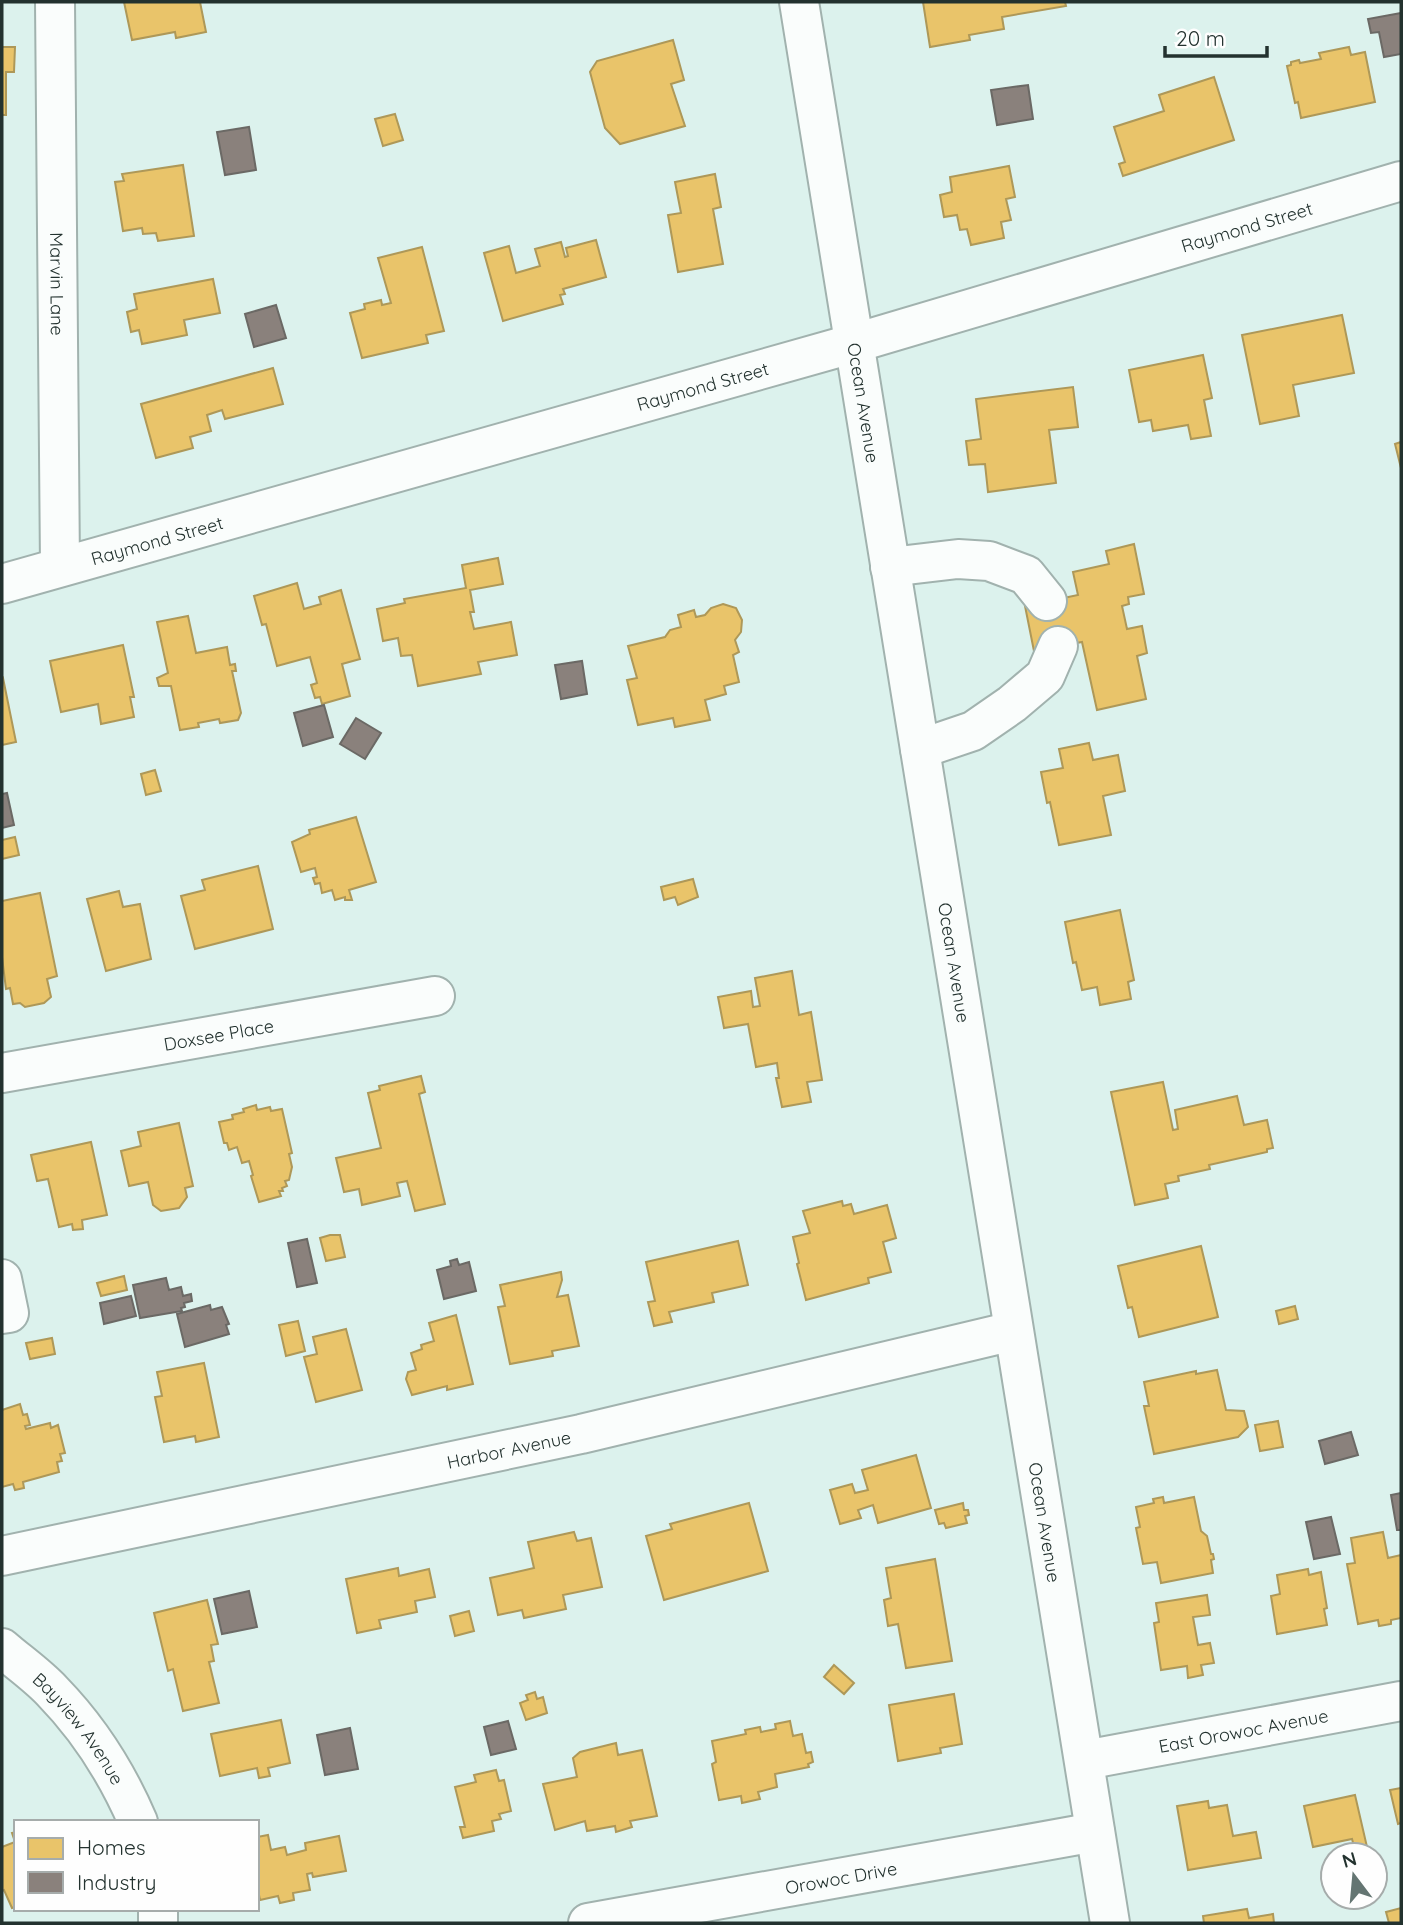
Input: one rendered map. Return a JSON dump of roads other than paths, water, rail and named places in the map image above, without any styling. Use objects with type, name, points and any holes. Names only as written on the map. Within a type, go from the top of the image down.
[{"type":"street","name":"Marvin Lane","points":[[55,2],[60,567]]},
{"type":"street","name":"Ocean Avenue","points":[[799,2],[1110,1923]]},
{"type":"street","name":"Raymond Street","points":[[2,584],[855,343],[1401,181]]},
{"type":"street","points":[[890,567],[958,559],[989,561],[1026,575],[1047,601]]},
{"type":"street","points":[[920,749],[973,731],[1012,704],[1045,676],[1058,646]]},
{"type":"street","name":"Doxsee Place","points":[[2,1073],[435,996]]},
{"type":"street","name":"Harbor Avenue","points":[[2,1556],[581,1434],[1013,1331]]},
{"type":"street","name":"Bayview Avenue","points":[[2,1648],[51,1690],[86,1730],[120,1780],[137,1820]]},
{"type":"street","name":"East Orowoc Avenue","points":[[1085,1760],[1401,1701]]},
{"type":"street","name":"Orowoc Drive","points":[[587,1923],[1095,1832]]}]
